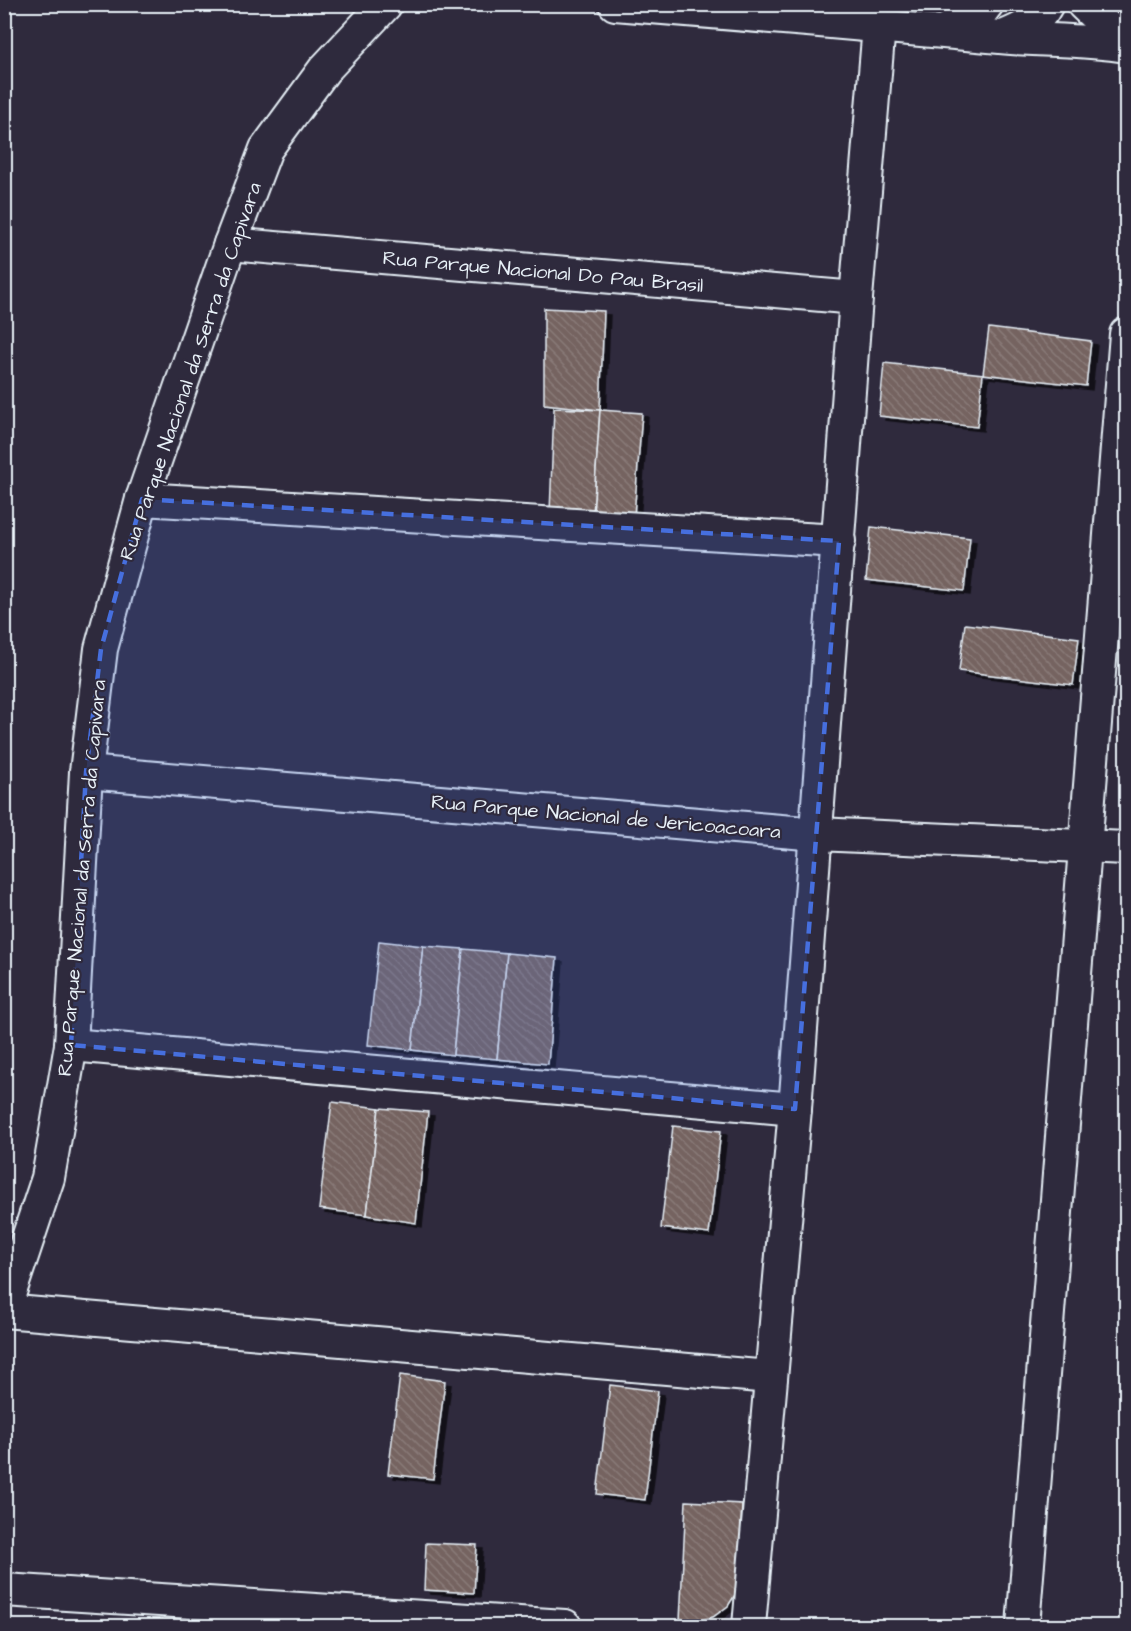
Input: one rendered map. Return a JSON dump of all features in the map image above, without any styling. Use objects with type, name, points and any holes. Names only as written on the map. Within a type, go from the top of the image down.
[{"type":"street","name":"Rua Parque Nacional da Serra da Capivara","points":[[4,1311],[48,1178],[71,1045],[86,772],[101,649],[142,499],[230,244],[266,149],[324,70],[386,4]]},
{"type":"street","points":[[615,4],[1002,37],[1126,45]]},
{"type":"street","points":[[945,31],[981,12],[987,4]]},
{"type":"street","points":[[1002,37],[1027,27],[1041,15],[1047,4]]},
{"type":"street","points":[[1083,4],[1126,45]]},
{"type":"street","points":[[749,1626],[795,1108],[856,298],[879,26]]},
{"type":"street","name":"Rua Parque Nacional Do Pau Brasil","points":[[230,244],[856,298]]},
{"type":"street","points":[[1023,1626],[1126,334]]},
{"type":"street","points":[[142,499],[839,541]]},
{"type":"street","name":"Rua Parque Nacional de Jericoacoara","points":[[86,772],[816,834],[1126,848]]},
{"type":"street","points":[[71,1045],[795,1108]]},
{"type":"street","points":[[4,1311],[771,1377]]},
{"type":"street","points":[[4,1590],[565,1626]]},
{"type":"highlighted area","points":[[142,499],[839,541],[795,1109],[71,1045],[86,772],[101,649]]},
{"type":"building","points":[[544,308],[604,311],[600,410],[544,404]]},
{"type":"building","points":[[989,328],[1091,341],[1086,386],[983,374]]},
{"type":"building","points":[[884,363],[983,374],[977,427],[879,416]]},
{"type":"building","points":[[554,408],[600,410],[593,516],[550,513]]},
{"type":"building","points":[[600,410],[642,413],[634,516],[593,516]]},
{"type":"building","points":[[871,527],[970,538],[964,591],[866,580]]},
{"type":"building","points":[[965,624],[1079,638],[1073,685],[959,671]]},
{"type":"building","points":[[379,941],[423,946],[412,1050],[368,1045]]},
{"type":"building","points":[[423,946],[463,949],[453,1055],[412,1050]]},
{"type":"building","points":[[463,949],[507,953],[497,1059],[453,1055]]},
{"type":"building","points":[[507,953],[557,958],[548,1064],[497,1059]]},
{"type":"building","points":[[332,1102],[379,1108],[367,1215],[319,1209]]},
{"type":"building","points":[[379,1108],[428,1112],[416,1223],[367,1215]]},
{"type":"building","points":[[673,1126],[721,1131],[709,1234],[661,1228]]},
{"type":"building","points":[[400,1375],[445,1381],[433,1479],[388,1474]]},
{"type":"building","points":[[610,1385],[658,1391],[645,1500],[597,1494]]},
{"type":"building","points":[[686,1501],[742,1504],[738,1590],[728,1606],[713,1617],[698,1621],[680,1620]]},
{"type":"building","points":[[426,1543],[477,1545],[474,1593],[424,1590]]}]
